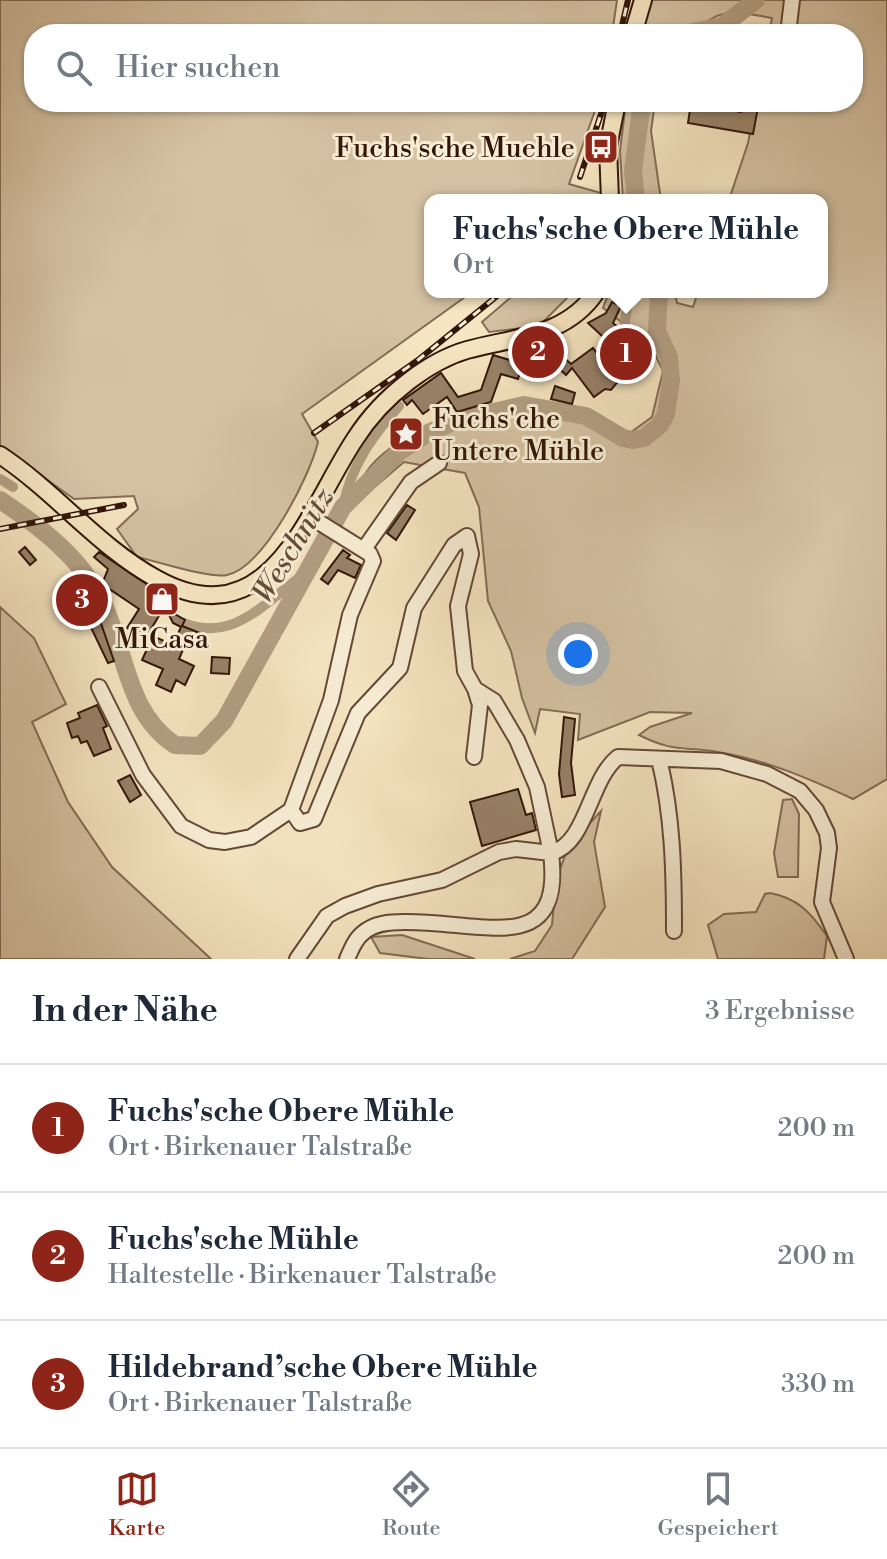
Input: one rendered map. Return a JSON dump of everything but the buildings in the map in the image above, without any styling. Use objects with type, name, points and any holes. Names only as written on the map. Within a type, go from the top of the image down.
[{"type":"main road","points":[[636,24],[643,0]]},
{"type":"main road","points":[[610,194],[608,147],[615,112]]},
{"type":"main road","points":[[0,455],[126,560],[160,581],[195,592],[234,591],[255,583],[279,565],[316,520],[356,436],[400,388],[434,364],[465,351],[548,331],[576,314],[591,298]]},
{"type":"lane","points":[[789,24],[792,0]]},
{"type":"lane","points":[[364,549],[411,482],[439,463]]},
{"type":"lane","points":[[99,687],[143,775],[181,826],[209,840],[239,841],[251,837],[291,810],[331,700],[350,615],[373,564],[372,555],[316,520]]},
{"type":"lane","points":[[291,810],[300,823],[314,819],[358,713],[400,668],[406,654],[414,608],[463,537],[470,539],[472,545],[460,590],[459,629],[465,671],[480,705],[474,757]]},
{"type":"lane","points":[[347,959],[364,932],[382,924],[415,922],[505,936],[531,935],[545,922],[551,908],[551,853],[537,787],[517,740],[494,701],[475,689]]},
{"type":"lane","points":[[297,959],[327,916],[345,906],[378,894],[442,880],[499,852],[516,849],[551,853],[571,842],[606,766],[618,757],[634,755],[721,761],[767,774],[792,785],[809,800],[822,821],[829,848],[822,902],[846,959]]},
{"type":"lane","points":[[659,759],[668,797],[674,870],[674,931]]},
{"type":"shaded area","points":[[0,0],[617,0],[613,24],[24,24],[24,112],[594,112],[569,184],[601,194],[424,194],[424,298],[464,298],[302,414],[318,442],[306,476],[283,518],[256,556],[227,575],[196,572],[137,557],[117,529],[138,509],[134,496],[74,499],[0,446]]},
{"type":"shaded area","points":[[650,0],[887,0],[887,779],[853,799],[770,765],[718,752],[671,747],[639,735],[650,727],[692,713],[650,712],[578,740],[580,714],[540,709],[535,733],[522,698],[511,651],[488,601],[479,507],[465,473],[404,462],[350,508],[365,474],[393,446],[435,423],[481,408],[535,405],[576,415],[627,435],[652,417],[663,371],[650,344],[603,308],[607,298],[676,298],[677,303],[693,307],[696,298],[828,298],[828,194],[731,194],[748,143],[754,112],[863,112],[863,24],[771,24],[772,18],[729,13],[704,24],[644,24]]},
{"type":"shaded area","points":[[625,112],[654,112],[651,131],[660,194],[623,194],[620,151]]},
{"type":"shaded area","points":[[510,298],[567,298],[539,326],[489,332],[482,322]]},
{"type":"shaded area","points":[[0,607],[34,638],[66,704],[32,722],[68,802],[112,867],[211,959],[0,959]]},
{"type":"shaded area","points":[[792,799],[799,814],[798,877],[778,877],[774,853],[783,800]]},
{"type":"shaded area","points":[[601,811],[594,842],[605,907],[572,959],[510,959],[535,951],[552,925],[556,881],[568,847]]},
{"type":"shaded area","points":[[765,894],[796,903],[815,920],[827,936],[824,959],[718,959],[708,925],[724,914],[756,912]]},
{"type":"shaded area","points":[[402,935],[475,959],[428,959],[380,953],[371,937]]},
{"type":"waterway","name":"Weschnitz","points":[[725,24],[756,0]]},
{"type":"waterway","name":"Weschnitz","points":[[635,194],[633,170],[641,112]]},
{"type":"waterway","points":[[624,327],[629,298]]},
{"type":"waterway","name":"Weschnitz","points":[[0,500],[57,543],[92,583],[109,618],[136,697],[158,731],[175,745],[200,746],[224,721],[343,507],[399,452],[428,433],[455,421],[524,405],[586,416],[623,438],[633,440],[644,438],[660,425],[666,414],[671,380],[669,357],[657,331],[659,298]]},
{"type":"waterway","points":[[343,507],[351,478],[364,452],[399,406]]},
{"type":"waterway","points":[[0,479],[13,487]]},
{"type":"waterway","points":[[183,623],[201,628],[233,624],[261,608],[303,575]]},
{"type":"railway","points":[[622,24],[628,0]]},
{"type":"railway","points":[[580,177],[602,112]]},
{"type":"railway","points":[[314,433],[418,360],[495,298]]},
{"type":"railway","points":[[0,529],[124,505]]},
{"type":"place","name":"Fuchs'sche Muehle","points":[[601,147]]},
{"type":"place","name":"Fuchs'sche Mühle","points":[[538,352]]},
{"type":"place","name":"Fuchs'sche Obere Mühle","points":[[626,354]]},
{"type":"place","name":"Fuchs'che Untere Mühle","points":[[406,434]]},
{"type":"place","name":"MiCasa","points":[[162,599]]},
{"type":"place","name":"Hildebrand’sche Obere Mühle","points":[[82,600]]}]
